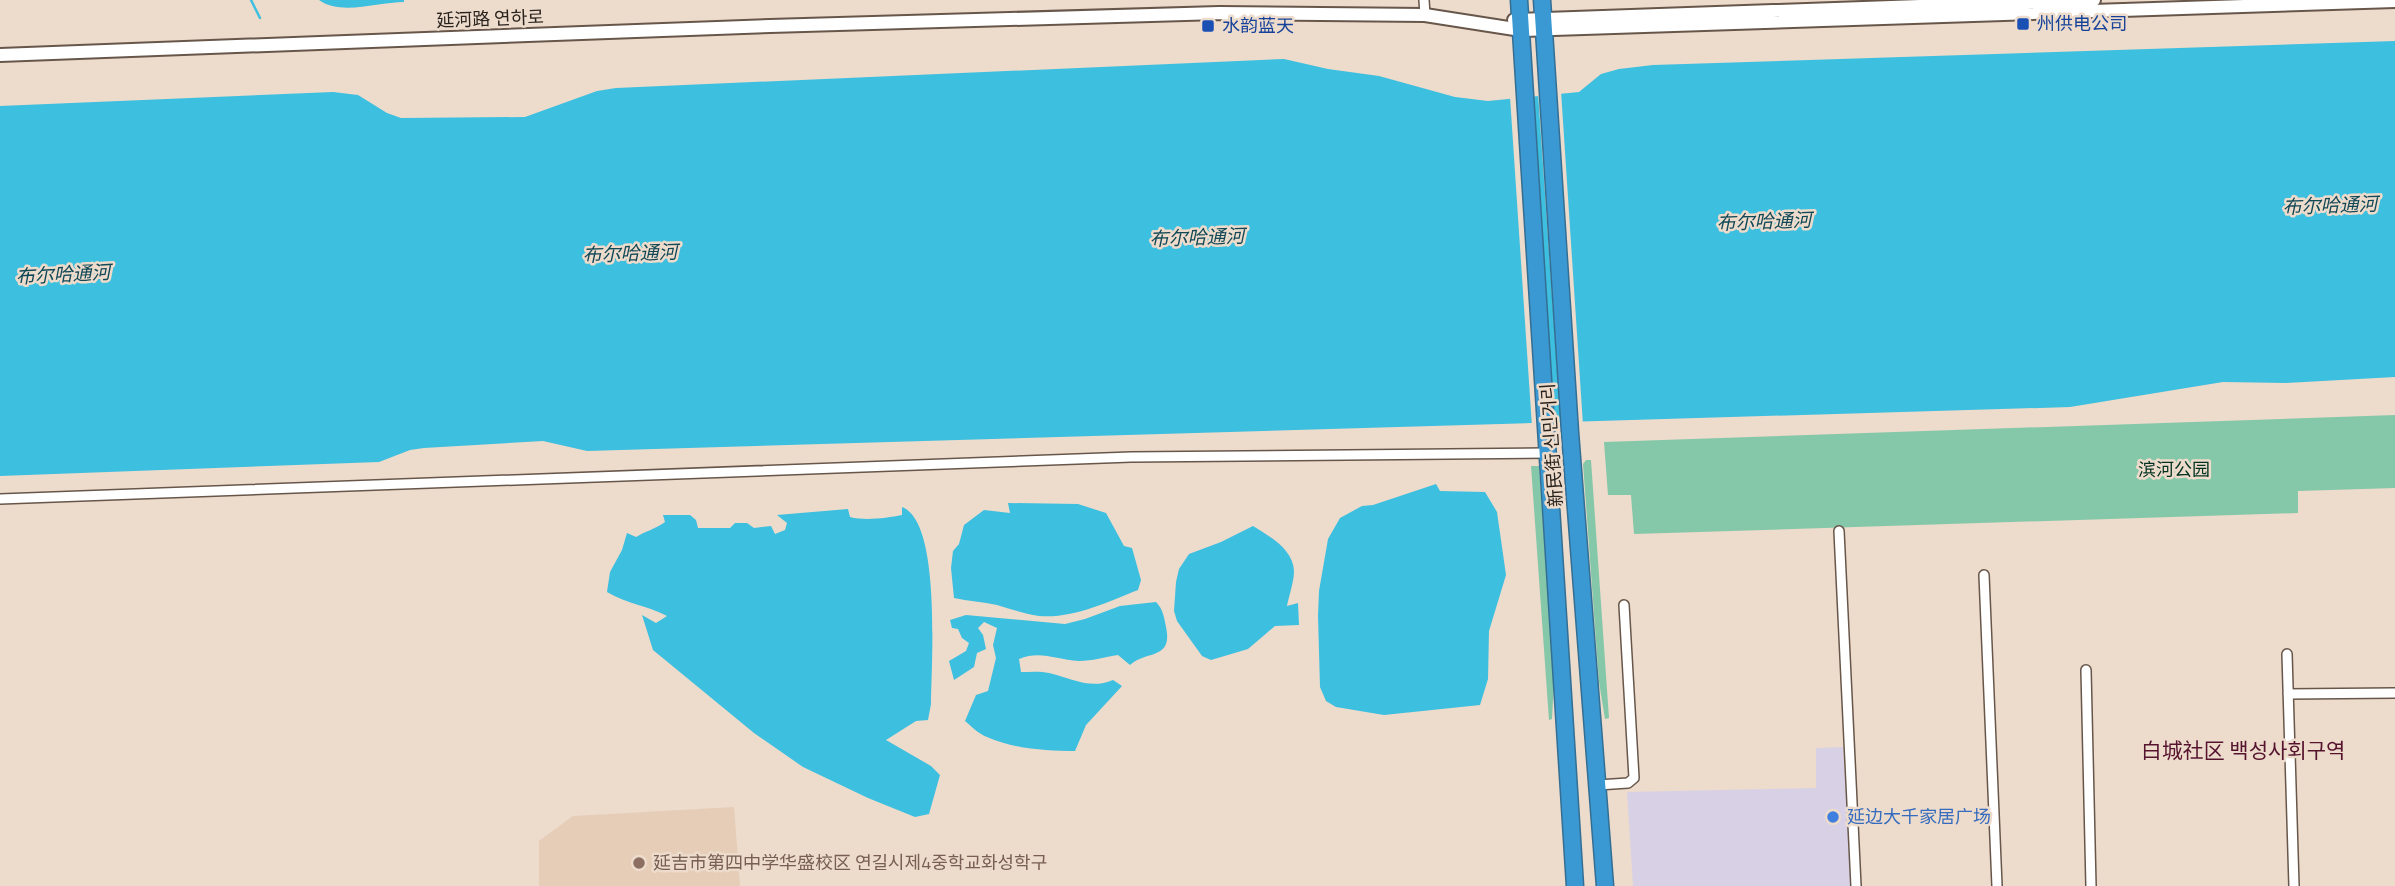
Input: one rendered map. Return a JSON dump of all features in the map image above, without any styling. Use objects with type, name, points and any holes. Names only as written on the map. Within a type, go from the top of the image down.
[{"type":"highway","name":"新民街 신민거리","points":[[1519,0],[1575,886]]},
{"type":"highway","name":"新民街 신민거리","points":[[1542,0],[1570,432],[1605,886]]},
{"type":"highway","points":[[1549,457],[1573,459]]},
{"type":"main road","name":"延河路 연하로","points":[[0,55],[770,26],[1219,13],[1425,15],[1485,24],[1521,25],[2094,0]]},
{"type":"main road","name":"延河路 연하로","points":[[1544,24],[2395,1]]},
{"type":"street","points":[[1424,0],[1425,15]]},
{"type":"street","points":[[0,499],[1131,457],[1549,457]]},
{"type":"street","points":[[1839,531],[1856,886]]},
{"type":"street","points":[[1984,575],[1997,886]]},
{"type":"street","points":[[1598,785],[1628,783],[1634,778],[1624,605]]},
{"type":"street","points":[[2287,654],[2294,886]]},
{"type":"street","points":[[2087,670],[2091,886]]},
{"type":"street","points":[[2288,694],[2395,693]]},
{"type":"shaded area","points":[[1843,747],[1851,886],[1633,886],[1627,792],[1816,788],[1816,748]]},
{"type":"shaded area","name":"延吉市第四中学华盛校区 연길시제4중학교화성학구","points":[[734,807],[740,886],[539,886],[539,841],[573,816]]},
{"type":"green space","name":"滨河公园","points":[[2395,415],[2395,488],[2298,491],[2298,513],[1634,534],[1631,495],[1608,495],[1604,442]]},
{"type":"green space","points":[[1586,460],[1591,460],[1609,718],[1605,719],[1599,682],[1583,464]]},
{"type":"green space","points":[[1531,466],[1539,466],[1554,680],[1552,719],[1549,720]]},
{"type":"water","points":[[319,0],[404,2],[349,8],[328,5]]},
{"type":"water","name":"布尔哈通河","points":[[2395,41],[2395,377],[2286,383],[2223,382],[2070,407],[587,451],[543,441],[424,448],[410,450],[379,462],[0,476],[0,106],[333,92],[358,95],[387,113],[401,118],[525,117],[597,91],[616,88],[1284,59],[1379,76],[1455,97],[1488,101],[1579,92],[1601,74],[1653,65]]},
{"type":"water","points":[[1436,484],[1440,491],[1485,492],[1497,512],[1506,575],[1489,631],[1488,679],[1480,705],[1384,715],[1336,707],[1326,701],[1320,687],[1319,591],[1328,539],[1340,518],[1362,506],[1373,505]]},
{"type":"water","points":[[1008,503],[1078,504],[1106,513],[1124,546],[1132,548],[1141,580],[1138,590],[1090,609],[1051,616],[1033,615],[997,605],[954,598],[951,568],[953,551],[959,544],[964,525],[984,510],[1010,513]]},
{"type":"water","points":[[902,507],[915,518],[929,566],[932,597],[931,704],[928,720],[916,721],[886,740],[931,766],[940,775],[929,814],[915,817],[803,767],[754,733],[653,650],[642,615],[656,623],[667,616],[607,592],[610,572],[622,550],[627,533],[636,537],[658,526],[665,522],[663,515],[690,515],[696,520],[698,528],[730,528],[735,523],[747,523],[754,528],[771,526],[775,534],[785,530],[787,523],[777,515],[848,509],[850,517],[876,519],[902,515]]},
{"type":"water","points":[[1253,526],[1279,544],[1293,563],[1287,606],[1298,603],[1299,625],[1275,626],[1248,649],[1211,660],[1202,656],[1177,621],[1174,611],[1179,569],[1189,554]]},
{"type":"water","points":[[1156,602],[1165,620],[1166,645],[1157,653],[1130,665],[1118,655],[1084,661],[1042,655],[1019,659],[1021,672],[1046,672],[1096,684],[1113,680],[1122,686],[1086,725],[1075,751],[1042,750],[997,741],[984,736],[965,721],[976,695],[988,691],[996,658],[993,645],[997,628],[984,622],[978,628],[983,635],[986,649],[977,653],[974,667],[954,680],[949,661],[966,651],[969,643],[962,638],[958,629],[952,628],[950,620],[966,615],[1065,624],[1120,606]]},
{"type":"pier","points":[[1561,91],[1583,425],[1561,426],[1538,93]]},
{"type":"pier","points":[[1532,94],[1555,426],[1532,427],[1510,97]]},
{"type":"waterway","points":[[251,0],[260,18]]},
{"type":"place","name":"州供电公司","points":[[2023,24]]},
{"type":"place","name":"水韵蓝天","points":[[1208,26]]},
{"type":"place","name":"延边大千家居广场","points":[[1833,817]]},
{"type":"place","name":"延吉市第四中学华盛校区 연길시제4중학교화성학구","points":[[639,863]]},
{"type":"district","name":"白城社区 백성사회구역","points":[[2243,751]]}]
